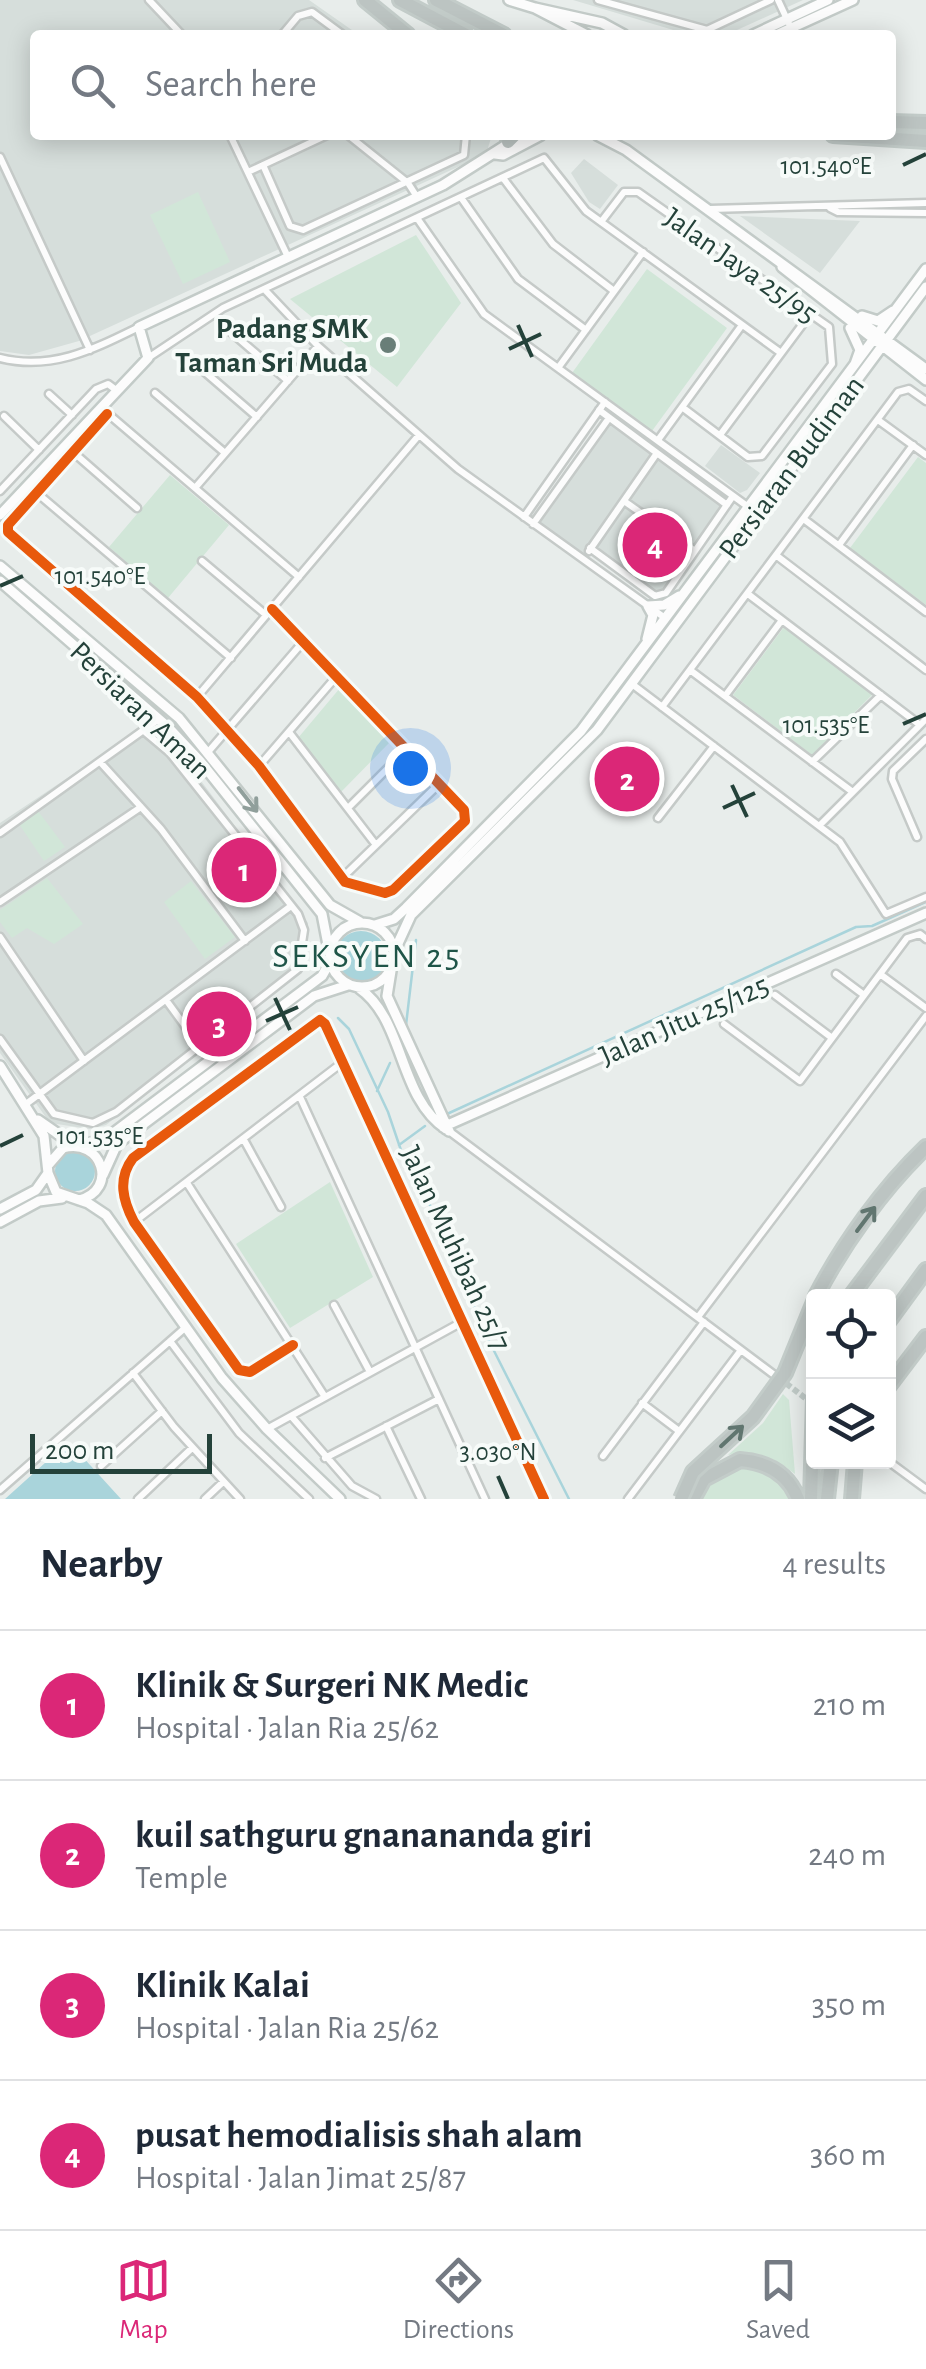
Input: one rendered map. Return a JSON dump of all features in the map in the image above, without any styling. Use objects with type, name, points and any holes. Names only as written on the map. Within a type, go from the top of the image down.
[{"type":"highway","points":[[365,0],[402,30]]},
{"type":"highway","points":[[400,0],[457,30]]},
{"type":"highway","points":[[436,0],[494,30]]},
{"type":"highway","points":[[896,122],[926,123]]},
{"type":"highway","points":[[896,139],[926,141]]},
{"type":"highway","points":[[820,1289],[875,1207],[926,1148]]},
{"type":"highway","points":[[856,1289],[926,1196]]},
{"type":"highway","points":[[896,1311],[926,1270]]},
{"type":"highway","points":[[680,1499],[693,1472],[752,1417],[781,1375],[806,1319]]},
{"type":"highway","points":[[894,1379],[926,1336]]},
{"type":"highway","points":[[694,1499],[704,1479],[740,1460],[776,1471],[788,1479],[798,1499]]},
{"type":"highway","points":[[811,1499],[812,1469]]},
{"type":"highway","points":[[827,1499],[830,1469]]},
{"type":"highway","points":[[852,1499],[854,1469]]},
{"type":"main road","points":[[509,0],[602,23],[614,30]]},
{"type":"main road","points":[[782,30],[828,0]]},
{"type":"main road","points":[[770,30],[853,0]]},
{"type":"main road","points":[[536,8],[578,30]]},
{"type":"main road","points":[[0,515],[148,358],[139,328],[418,198],[496,154],[513,140]]},
{"type":"main road","points":[[496,154],[503,155],[532,140]]},
{"type":"main road","points":[[607,140],[766,251],[904,358],[926,380]]},
{"type":"main road","points":[[617,140],[626,150]]},
{"type":"main road","points":[[881,341],[926,269]]},
{"type":"main road","points":[[840,311],[873,321],[903,310],[926,287]]},
{"type":"main road","points":[[903,310],[898,334],[904,358]]},
{"type":"main road","points":[[840,311],[858,342],[852,371]]},
{"type":"main road","name":"Persiaran Budiman","points":[[394,952],[411,915],[562,766],[632,684],[703,583],[865,371],[881,341]]},
{"type":"main road","name":"Persiaran Budiman","points":[[375,925],[406,908],[581,731],[748,506],[852,371],[881,341]]},
{"type":"main road","points":[[865,371],[885,360],[904,358],[926,369]]},
{"type":"main road","points":[[788,456],[796,452],[799,460]]},
{"type":"main road","name":"Persiaran Aman","points":[[0,566],[179,718],[330,905],[360,922]]},
{"type":"main road","points":[[4,584],[6,578],[14,578]]},
{"type":"main road","points":[[667,619],[673,618],[703,583]]},
{"type":"main road","name":"Persiaran Aman","points":[[4,584],[159,719],[200,761],[322,914],[330,950]]},
{"type":"main road","points":[[643,651],[653,621],[648,606],[675,600],[690,586]]},
{"type":"main road","points":[[581,731],[622,687],[632,684]]},
{"type":"main road","name":"Jalan Jitu 25/125","points":[[446,1128],[923,918]]},
{"type":"main road","points":[[0,1209],[36,1190],[63,1148],[108,1138],[322,976],[340,931],[360,922],[375,925],[388,936],[394,952],[387,996],[446,1128]]},
{"type":"main road","points":[[330,962],[376,1006],[421,1102],[446,1128]]},
{"type":"main road","points":[[0,1222],[39,1201],[88,1198],[103,1177],[117,1144],[314,996],[378,983],[392,968]]},
{"type":"main road","points":[[0,1066],[44,1136],[48,1169],[56,1192],[106,1215],[222,1378],[340,1499]]},
{"type":"main road","points":[[33,1114],[101,1162],[106,1215]]},
{"type":"street","points":[[150,0],[177,30]]},
{"type":"street","points":[[598,0],[706,30],[775,0],[789,24]]},
{"type":"street","points":[[286,30],[298,16],[312,12],[336,30]]},
{"type":"street","points":[[232,140],[288,257]]},
{"type":"street","points":[[248,172],[316,140]]},
{"type":"street","points":[[354,140],[408,182],[418,198]]},
{"type":"street","points":[[263,165],[290,226],[303,230],[464,155],[466,140]]},
{"type":"street","points":[[0,156],[90,350]]},
{"type":"street","points":[[148,358],[198,322],[544,158],[586,212],[782,353]]},
{"type":"street","points":[[503,178],[553,244],[614,291]]},
{"type":"street","name":"Jalan Jaya 25/95","points":[[602,222],[624,192],[638,192],[829,327],[834,344],[832,364],[762,456],[748,456],[682,408]]},
{"type":"street","points":[[462,199],[518,278],[586,330]]},
{"type":"street","points":[[709,210],[926,203]]},
{"type":"street","points":[[829,207],[838,212],[926,213]]},
{"type":"street","points":[[417,218],[484,314],[748,506]]},
{"type":"street","points":[[558,368],[642,252]]},
{"type":"street","points":[[266,290],[318,346],[419,435],[533,524],[667,619]]},
{"type":"street","points":[[720,435],[811,314]]},
{"type":"street","points":[[658,440],[742,324]]},
{"type":"street","points":[[0,358],[50,361],[90,350],[139,328]]},
{"type":"street","points":[[232,332],[288,381]]},
{"type":"street","points":[[195,488],[318,346]]},
{"type":"street","points":[[191,360],[257,416]]},
{"type":"street","points":[[2,485],[102,385],[116,390]]},
{"type":"street","points":[[662,707],[898,392],[909,389],[926,400]]},
{"type":"street","points":[[154,393],[225,453]]},
{"type":"street","points":[[49,394],[72,415]]},
{"type":"street","points":[[524,516],[605,402]]},
{"type":"street","points":[[202,561],[303,642],[464,810],[464,821],[385,894],[352,887],[342,878],[259,766],[198,697],[12,538],[8,526],[73,452],[103,410],[299,577]]},
{"type":"street","points":[[599,410],[727,506]]},
{"type":"street","points":[[4,416],[39,450]]},
{"type":"street","points":[[533,524],[609,418]]},
{"type":"street","points":[[878,420],[926,454]]},
{"type":"street","points":[[198,697],[419,435]]},
{"type":"street","points":[[838,545],[913,445]]},
{"type":"street","points":[[73,452],[137,508]]},
{"type":"street","points":[[583,558],[657,454]]},
{"type":"street","points":[[37,493],[230,658]]},
{"type":"street","points":[[590,548],[655,596],[666,593],[733,496]]},
{"type":"street","points":[[624,501],[694,551]]},
{"type":"street","points":[[805,520],[926,612]]},
{"type":"street","points":[[777,556],[926,670]]},
{"type":"street","points":[[748,594],[923,722],[850,790],[818,826]]},
{"type":"street","points":[[725,696],[782,620]]},
{"type":"street","points":[[209,752],[303,642]]},
{"type":"street","points":[[690,670],[850,790]]},
{"type":"street","points":[[259,766],[336,677]]},
{"type":"street","points":[[632,684],[840,842],[882,910],[891,913],[926,897]]},
{"type":"street","points":[[812,762],[881,694]]},
{"type":"street","points":[[0,832],[159,719]]},
{"type":"street","points":[[0,1039],[54,1114],[93,1123],[116,1112],[298,968],[304,930],[292,906],[180,766],[145,732]]},
{"type":"street","points":[[289,732],[376,845]]},
{"type":"street","points":[[917,837],[892,779],[893,771],[926,739]]},
{"type":"street","points":[[658,818],[714,746]]},
{"type":"street","points":[[348,808],[406,750]]},
{"type":"street","points":[[101,763],[141,807],[244,941]]},
{"type":"street","points":[[342,878],[439,784]]},
{"type":"street","points":[[0,902],[141,807]]},
{"type":"street","points":[[26,1104],[292,906]]},
{"type":"street","points":[[724,1024],[800,1082],[906,938],[920,934],[926,938]]},
{"type":"street","points":[[0,937],[84,1060]]},
{"type":"street","points":[[836,974],[864,995]]},
{"type":"street","points":[[880,974],[926,1008]]},
{"type":"street","points":[[775,995],[832,1038]]},
{"type":"street","points":[[166,1000],[199,1046]]},
{"type":"street","points":[[602,1456],[926,1016]]},
{"type":"street","name":"Jalan Muhibah 25/7","points":[[134,1222],[124,1203],[122,1183],[133,1158],[314,1020],[320,1020],[343,1062],[544,1499]]},
{"type":"street","points":[[293,1345],[250,1372],[239,1370],[134,1222],[343,1062]]},
{"type":"street","points":[[0,1087],[10,1081]]},
{"type":"street","points":[[300,1096],[485,1499]]},
{"type":"street","points":[[446,1128],[741,1350],[781,1375]]},
{"type":"street","points":[[244,1140],[282,1207]]},
{"type":"street","points":[[186,1183],[325,1397]]},
{"type":"street","points":[[334,1305],[370,1372]]},
{"type":"street","points":[[267,1428],[462,1322]]},
{"type":"street","points":[[0,1490],[187,1326]]},
{"type":"street","points":[[170,1341],[239,1433],[309,1499]]},
{"type":"street","points":[[628,1499],[741,1350]]},
{"type":"street","points":[[133,1373],[192,1448],[240,1499]]},
{"type":"street","points":[[326,1458],[439,1399]]},
{"type":"street","points":[[642,1403],[679,1432]]},
{"type":"street","points":[[101,1466],[162,1411]]},
{"type":"street","points":[[291,1416],[352,1486],[376,1499]]},
{"type":"street","points":[[386,1426],[421,1499]]},
{"type":"street","points":[[138,1499],[192,1448]]},
{"type":"street","points":[[896,1467],[926,1490]]},
{"type":"street","points":[[205,1499],[224,1482]]},
{"type":"shaded area","points":[[0,0],[309,0],[352,30],[30,30],[30,140],[490,140],[486,154],[79,341],[29,355],[0,351]]},
{"type":"shaded area","points":[[573,0],[803,0],[737,30],[673,30]]},
{"type":"shaded area","points":[[584,159],[618,185],[600,209],[589,202],[571,173]]},
{"type":"shaded area","points":[[740,216],[860,221],[820,273]]},
{"type":"shaded area","points":[[610,421],[724,506],[664,591],[656,593],[590,545],[582,555],[537,523]]},
{"type":"shaded area","points":[[721,445],[760,473],[747,490],[740,493],[705,466]]},
{"type":"shaded area","points":[[151,722],[186,761],[308,923],[302,973],[106,1125],[90,1129],[50,1123],[0,1053],[0,823]]},
{"type":"green space","points":[[198,192],[230,262],[183,284],[150,215]]},
{"type":"green space","name":"Padang SMK Taman Sri Muda","points":[[416,235],[461,303],[397,387],[290,299]]},
{"type":"green space","points":[[647,269],[727,328],[652,431],[572,373]]},
{"type":"green space","points":[[918,457],[926,463],[926,605],[850,548]]},
{"type":"green space","points":[[170,475],[229,525],[168,598],[109,547]]},
{"type":"green space","points":[[784,627],[873,694],[812,755],[733,695]]},
{"type":"green space","points":[[340,688],[389,743],[341,792],[298,738]]},
{"type":"green space","points":[[38,811],[65,847],[44,861],[19,824]]},
{"type":"green space","points":[[47,878],[83,924],[54,944],[27,928],[12,938],[0,922],[0,910]]},
{"type":"green space","points":[[191,881],[235,937],[205,959],[164,902]]},
{"type":"green space","points":[[330,1182],[373,1277],[290,1328],[236,1244]]},
{"type":"green space","points":[[783,1394],[789,1400],[795,1474],[764,1456],[728,1455],[763,1423]]},
{"type":"green space","points":[[736,1468],[753,1469],[776,1478],[789,1499],[701,1499],[716,1477]]},
{"type":"water","points":[[361,931],[379,939],[387,957],[379,975],[361,983],[343,975],[335,957],[343,939]]},
{"type":"water","points":[[75,1151],[89,1157],[95,1171],[89,1185],[75,1191],[61,1185],[55,1171],[61,1157]]},
{"type":"water","points":[[70,1443],[121,1499],[5,1499],[66,1444]]},
{"type":"waterway","points":[[447,1114],[856,927],[872,926],[926,902]]},
{"type":"waterway","points":[[406,1025],[416,940]]},
{"type":"waterway","points":[[338,1018],[349,1029],[388,1112],[407,1168],[436,1215],[486,1335],[569,1499]]},
{"type":"waterway","points":[[377,1091],[390,1063]]},
{"type":"waterway","points":[[399,1145],[425,1126]]},
{"type":"tunnel","points":[[779,1378],[806,1399]]},
{"type":"cycle path","points":[[107,414],[8,525],[8,532],[197,697],[259,766],[345,882],[385,893],[393,890],[465,821],[464,810],[272,609]]},
{"type":"cycle path","points":[[293,1345],[250,1372],[239,1370],[134,1222],[123,1182],[133,1158],[320,1020],[544,1499]]},
{"type":"place","name":"Padang SMK Taman Sri Muda","points":[[388,345]]},
{"type":"place","name":"pusat hemodialisis shah alam","points":[[655,545]]},
{"type":"place","name":"kuil sathguru gnanananda giri","points":[[627,779]]},
{"type":"place","name":"Klinik & Surgeri NK Medic","points":[[244,870]]},
{"type":"place","name":"Klinik Kalai","points":[[219,1024]]},
{"type":"district","name":"SEKSYEN 25","points":[[367,955]]}]
